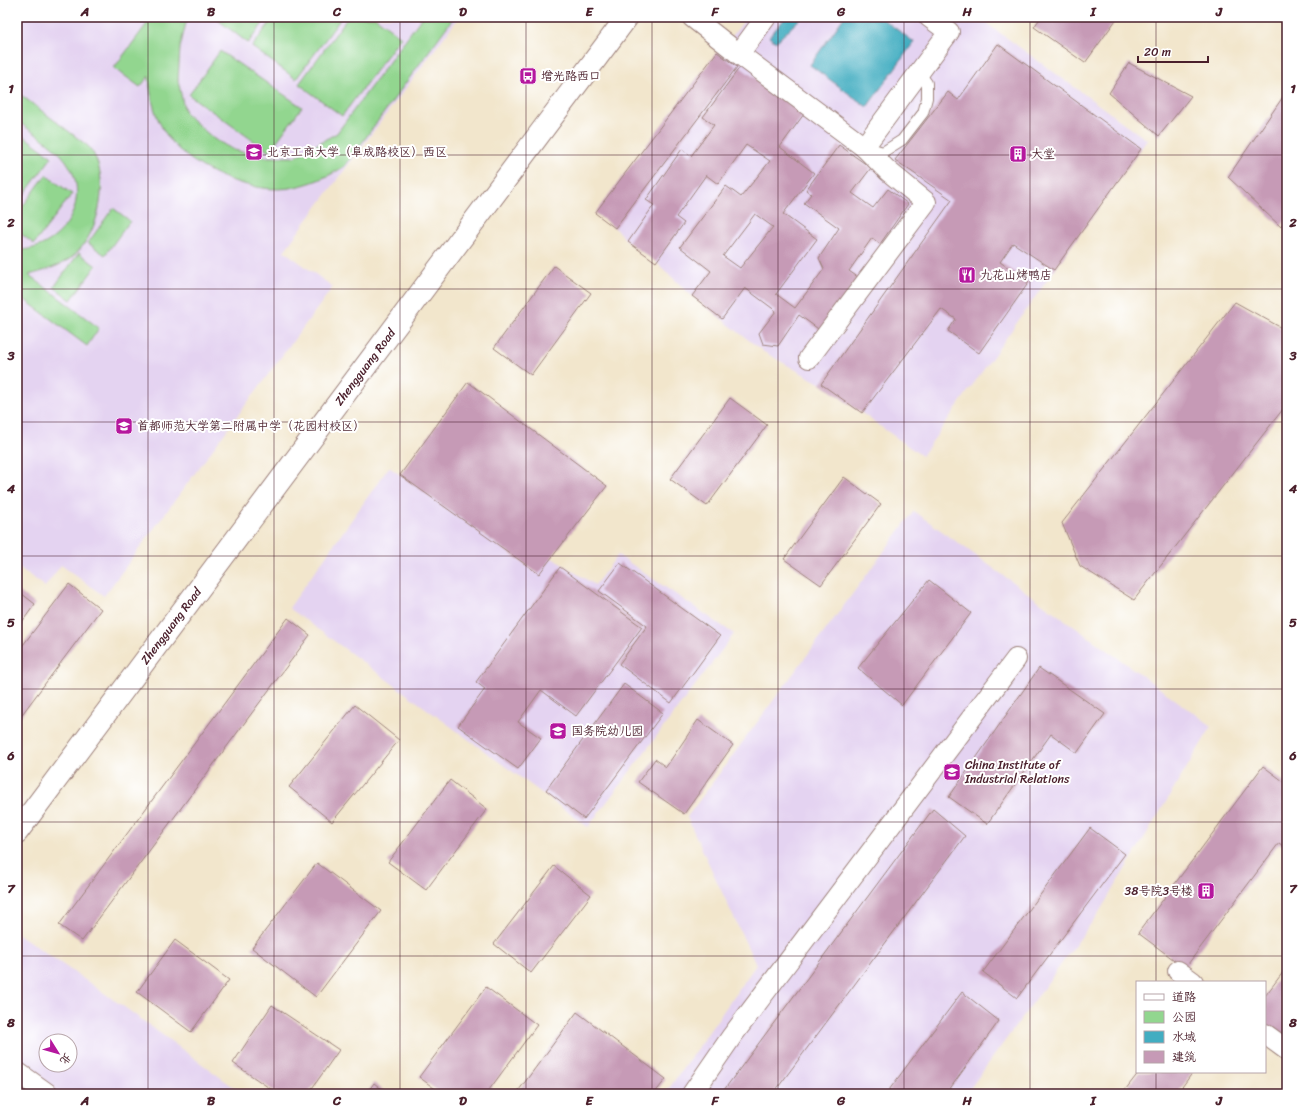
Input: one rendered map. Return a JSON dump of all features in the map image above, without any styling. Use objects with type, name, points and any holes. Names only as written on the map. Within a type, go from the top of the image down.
[{"type":"street","name":"Zhengguang Road","points":[[17,832],[627,17]]},
{"type":"street","points":[[692,17],[864,147],[888,172],[926,202],[809,358]]},
{"type":"street","points":[[739,54],[766,17]]},
{"type":"street","points":[[864,147],[949,32],[929,17]]},
{"type":"street","points":[[692,1094],[732,1036],[1016,659]]},
{"type":"street","points":[[1266,1035],[1287,1050]]},
{"type":"street","points":[[17,1072],[48,1094]]},
{"type":"lane","points":[[864,147],[883,152],[902,140],[923,113],[927,98],[927,83],[919,72]]},
{"type":"shaded area","name":"首都师范大学第二附属中学（花园村校区）","points":[[17,17],[459,17],[284,251],[333,287],[104,596],[61,565],[45,587],[17,566]]},
{"type":"shaded area","points":[[747,17],[978,17],[1147,140],[922,456],[821,384],[764,352],[692,296],[656,262],[628,242],[615,228],[595,213],[717,52],[727,43]]},
{"type":"shaded area","name":"国务院幼儿园","points":[[389,467],[538,574],[552,558],[595,585],[618,555],[734,634],[588,827],[289,608]]},
{"type":"shaded area","name":"China Institute of Industrial Relations","points":[[914,511],[1212,726],[1098,914],[966,1094],[665,1094],[756,965],[687,817]]},
{"type":"shaded area","points":[[17,933],[127,1009],[243,1094],[17,1094]]},
{"type":"green space","points":[[152,17],[191,17],[186,23],[180,48],[178,80],[185,113],[214,139],[234,150],[265,157],[294,157],[337,133],[422,17],[454,17],[345,166],[315,181],[295,187],[278,189],[260,188],[222,177],[204,168],[188,157],[174,144],[161,125],[153,104],[149,76],[140,87],[114,68]]},
{"type":"green space","points":[[214,17],[268,17],[248,43]]},
{"type":"green space","points":[[274,17],[342,17],[296,79],[252,47]]},
{"type":"green space","points":[[348,17],[375,17],[401,37],[342,116],[299,84]]},
{"type":"green space","points":[[220,51],[302,107],[269,152],[189,95]]},
{"type":"green space","points":[[17,92],[88,146],[96,158],[100,172],[100,204],[96,220],[81,248],[71,258],[61,264],[29,275],[99,328],[87,346],[17,294],[17,250],[32,248],[46,243],[58,234],[67,223],[74,210],[76,196],[75,182],[70,167],[60,153],[46,141],[17,121]]},
{"type":"green space","points":[[17,131],[52,157],[17,204]]},
{"type":"green space","points":[[46,175],[72,194],[34,244],[17,231],[17,214]]},
{"type":"green space","points":[[113,208],[130,221],[105,255],[88,243]]},
{"type":"green space","points":[[79,253],[96,266],[71,300],[54,287]]},
{"type":"water","points":[[786,17],[802,17],[776,42],[769,37]]},
{"type":"water","points":[[844,17],[880,17],[914,42],[867,107],[810,65]]},
{"type":"building","points":[[1041,17],[1118,17],[1085,63],[1034,27]]},
{"type":"building","name":"大堂","points":[[998,44],[1141,149],[1054,270],[1013,243],[1000,262],[1029,282],[979,353],[948,331],[956,319],[941,309],[862,413],[821,384],[952,200],[895,160],[948,92],[958,100]]},
{"type":"building","points":[[717,52],[737,67],[615,228],[595,213]]},
{"type":"building","points":[[1129,63],[1191,96],[1159,136],[1109,93]]},
{"type":"building","points":[[740,67],[804,114],[780,147],[814,173],[783,214],[817,239],[776,294],[795,308],[824,269],[819,258],[839,228],[804,203],[811,194],[806,190],[839,145],[871,168],[852,193],[873,208],[888,189],[908,204],[880,244],[872,238],[849,271],[859,278],[821,331],[799,315],[778,346],[763,344],[759,333],[776,311],[745,288],[722,319],[692,296],[711,271],[680,247],[726,186],[741,197],[770,161],[746,145],[718,184],[706,175],[676,217],[684,223],[656,262],[628,242],[654,205],[646,200],[682,149],[691,156],[714,125],[703,117]],"holes":[[[755,214],[773,227],[740,268],[723,256]]]},
{"type":"building","points":[[1287,91],[1287,218],[1281,227],[1228,177]]},
{"type":"building","points":[[554,266],[591,293],[531,375],[494,348]]},
{"type":"building","points":[[1235,302],[1287,331],[1287,404],[1134,600],[1080,566],[1062,523]]},
{"type":"building","points":[[468,382],[607,486],[539,574],[400,475]]},
{"type":"building","points":[[730,398],[767,425],[707,506],[670,479]]},
{"type":"building","points":[[844,477],[881,504],[821,585],[784,559]]},
{"type":"building","points":[[620,563],[720,636],[671,703],[619,664],[647,626],[599,591]]},
{"type":"building","points":[[560,567],[642,627],[576,716],[541,690],[518,722],[541,738],[518,769],[458,726],[485,689],[476,682]]},
{"type":"building","points":[[929,580],[971,613],[902,705],[858,668]]},
{"type":"building","points":[[69,584],[101,609],[17,721],[17,653]]},
{"type":"building","points":[[17,590],[35,604],[17,629]]},
{"type":"building","points":[[288,618],[310,635],[82,941],[59,925]]},
{"type":"building","points":[[1039,668],[1105,714],[1077,753],[1051,734],[987,824],[949,797]]},
{"type":"building","points":[[624,684],[663,713],[584,819],[546,790]]},
{"type":"building","points":[[355,705],[399,740],[332,822],[289,787]]},
{"type":"building","points":[[698,720],[733,745],[684,814],[638,782],[655,759],[666,767]]},
{"type":"building","name":"38号院3号楼","points":[[1263,766],[1287,784],[1287,849],[1279,843],[1185,968],[1138,933]]},
{"type":"building","points":[[450,780],[487,809],[426,890],[388,862]]},
{"type":"building","points":[[933,809],[965,836],[773,1094],[721,1094]]},
{"type":"building","points":[[1090,828],[1125,854],[1017,998],[983,972]]},
{"type":"building","points":[[317,863],[381,911],[316,997],[252,948]]},
{"type":"building","points":[[554,866],[591,895],[531,973],[494,944]]},
{"type":"building","points":[[175,940],[229,980],[191,1032],[137,992]]},
{"type":"building","points":[[1287,967],[1287,1044],[1266,1028],[1266,995]]},
{"type":"building","points":[[486,987],[537,1025],[486,1094],[442,1094],[419,1077]]},
{"type":"building","points":[[962,992],[999,1021],[946,1094],[886,1094]]},
{"type":"building","points":[[272,1005],[339,1050],[308,1094],[278,1094],[233,1063]]},
{"type":"building","points":[[577,1012],[666,1079],[654,1094],[516,1094]]},
{"type":"building","points":[[1138,1073],[1192,1073],[1177,1094],[1122,1094]]},
{"type":"building","points":[[374,1083],[388,1094],[366,1094]]},
{"type":"place","name":"增光路西口","points":[[528,76]]},
{"type":"place","name":"北京工商大学（阜成路校区）西区","points":[[254,152]]},
{"type":"place","name":"大堂","points":[[1018,154]]},
{"type":"place","name":"九花山烤鸭店","points":[[967,275]]},
{"type":"place","name":"首都师范大学第二附属中学（花园村校区）","points":[[124,426]]},
{"type":"place","name":"国务院幼儿园","points":[[558,731]]},
{"type":"place","name":"China Institute of Industrial Relations","points":[[952,772]]},
{"type":"place","name":"38号院3号楼","points":[[1206,891]]}]
